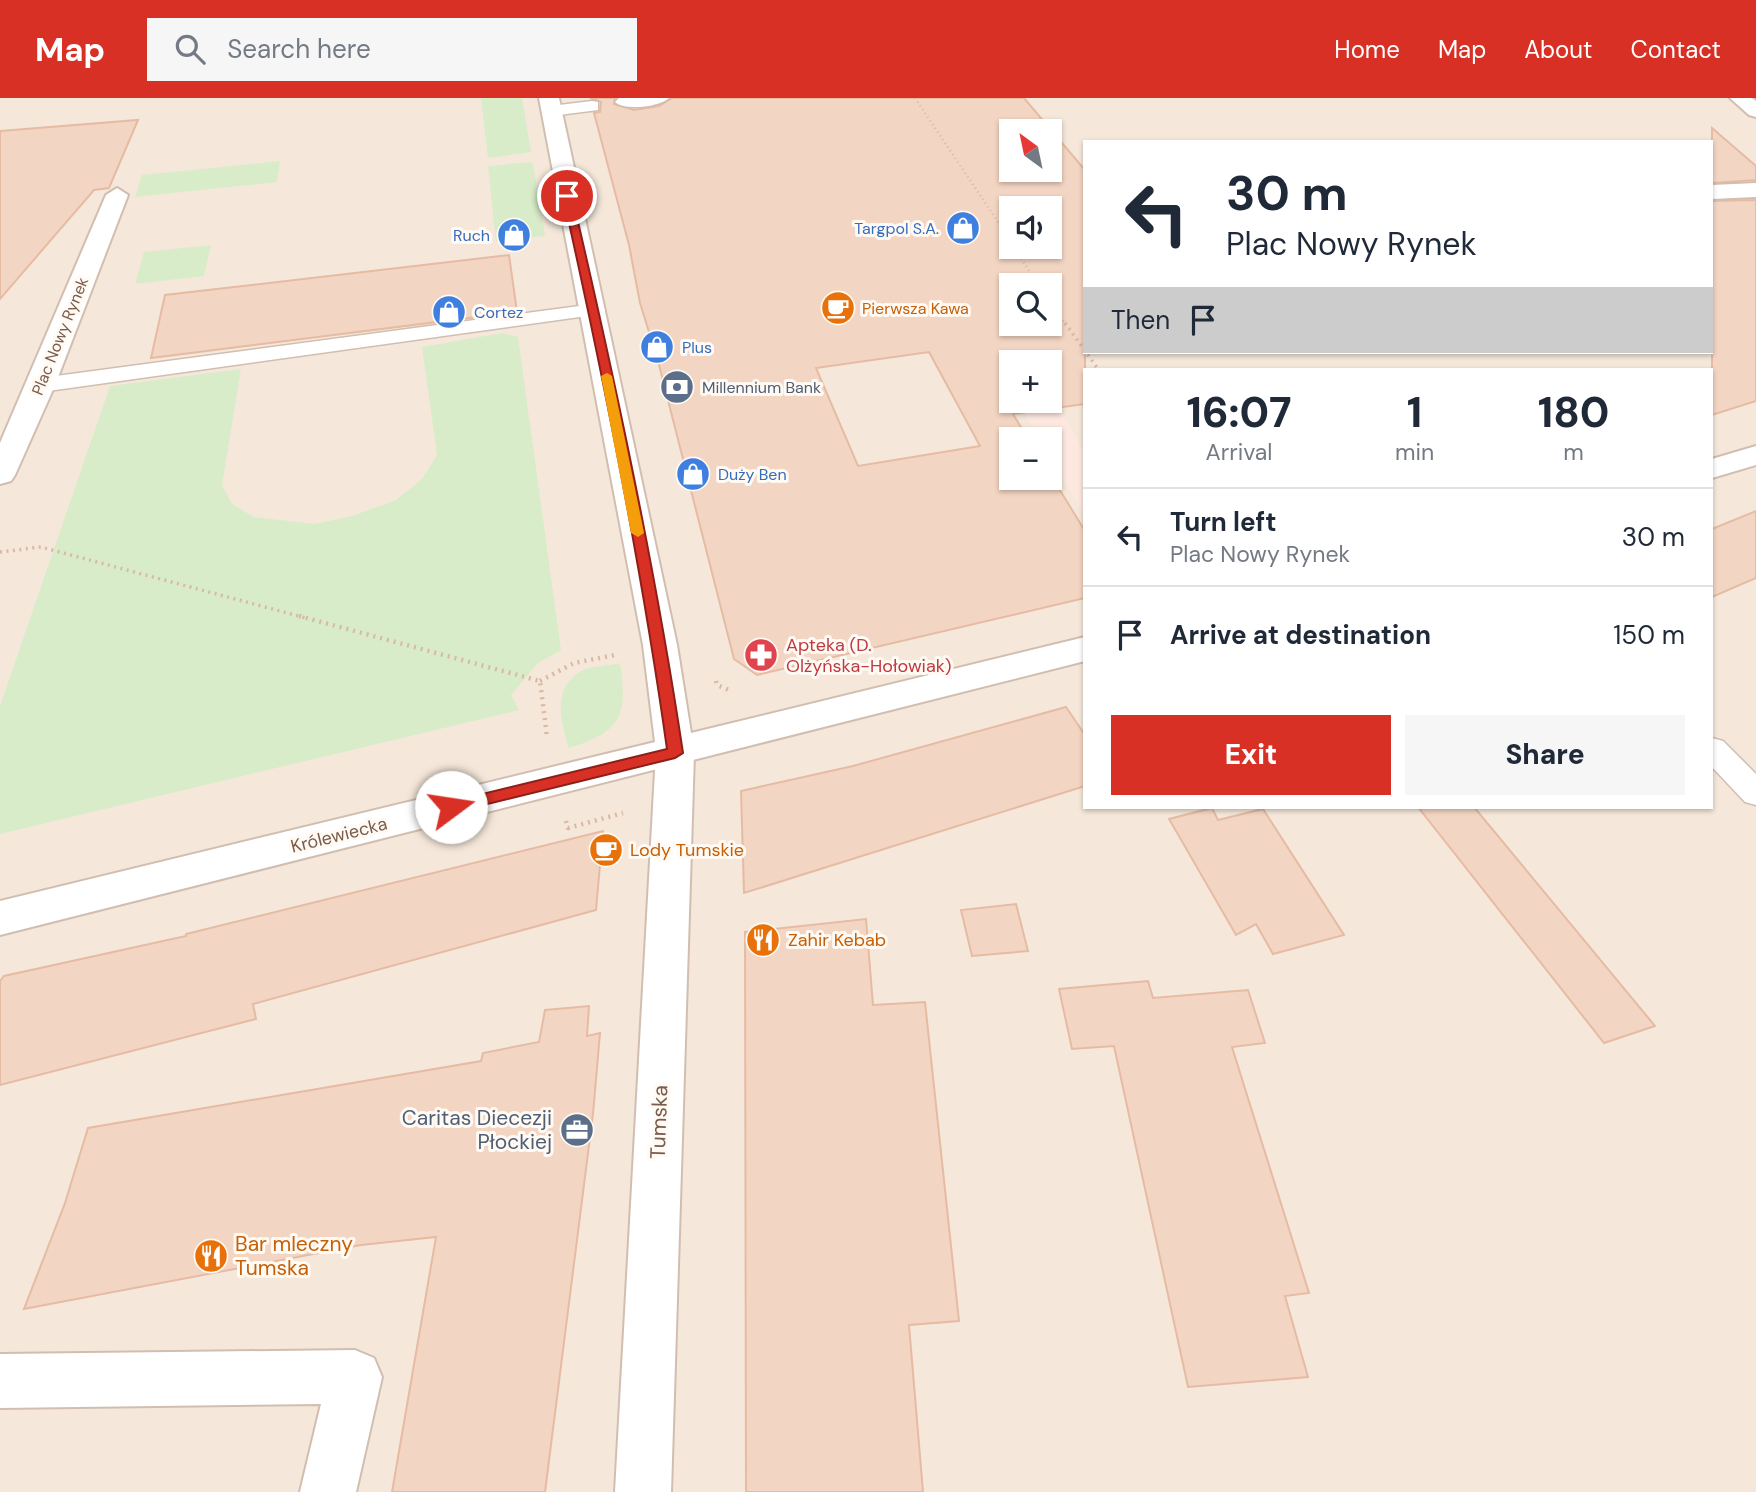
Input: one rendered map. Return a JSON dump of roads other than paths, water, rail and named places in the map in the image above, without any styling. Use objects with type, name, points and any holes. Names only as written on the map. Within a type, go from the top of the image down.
[{"type":"street","points":[[1740,98],[1756,111]]},
{"type":"street","points":[[550,104],[660,645],[675,753]]},
{"type":"street","points":[[1713,191],[1756,190]]},
{"type":"street","name":"Plac Nowy Rynek","points":[[0,475],[41,385],[117,195]]},
{"type":"street","points":[[1713,469],[1756,455]]},
{"type":"street","name":"Królewiecka","points":[[0,918],[765,731],[1083,650]]},
{"type":"street","name":"Tumska","points":[[643,1492],[675,753]]},
{"type":"street","points":[[0,1381],[355,1377],[328,1492]]},
{"type":"lane","points":[[623,102],[661,98]]},
{"type":"lane","points":[[550,104],[592,106]]},
{"type":"lane","points":[[41,385],[594,310]]},
{"type":"lane","points":[[1713,750],[1756,793]]},
{"type":"place","name":"Targpol S.A.","points":[[963,228]]},
{"type":"place","name":"Ruch","points":[[514,235]]},
{"type":"place","name":"Pierwsza Kawa","points":[[838,308]]},
{"type":"place","name":"Cortez","points":[[449,312]]},
{"type":"place","name":"Plus","points":[[657,347]]},
{"type":"place","name":"Millennium Bank","points":[[677,387]]},
{"type":"place","name":"Duży Ben","points":[[693,474]]},
{"type":"place","name":"Apteka (D. Olżyńska-Hołowiak)","points":[[761,655]]},
{"type":"place","name":"Lody Tumskie","points":[[606,850]]},
{"type":"place","name":"Zahir Kebab","points":[[763,940]]},
{"type":"place","name":"Caritas Diecezji Płockiej","points":[[577,1130]]},
{"type":"place","name":"Bar mleczny Tumska","points":[[211,1256]]}]
